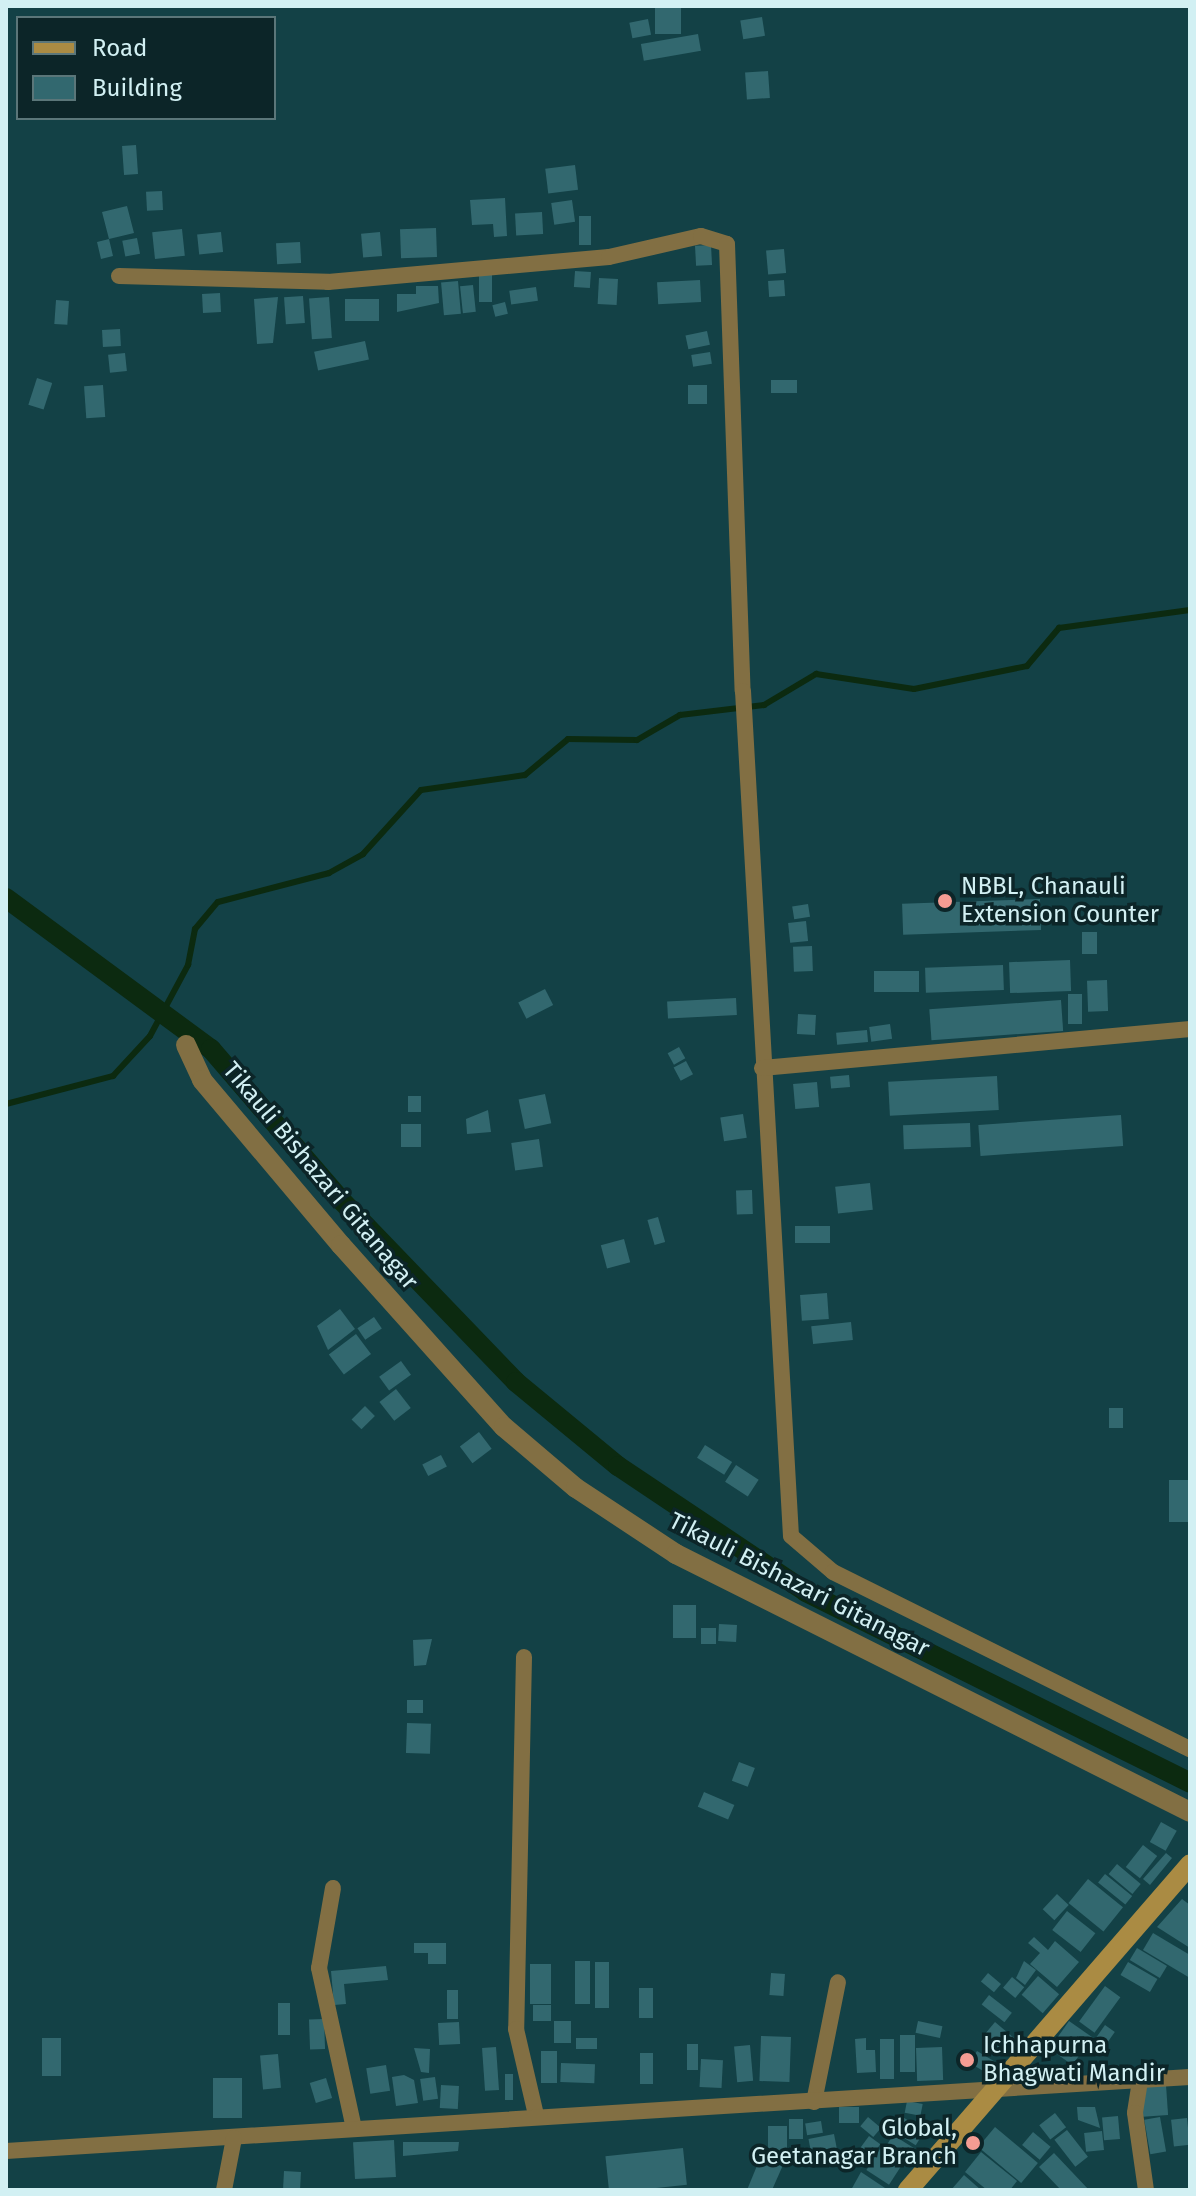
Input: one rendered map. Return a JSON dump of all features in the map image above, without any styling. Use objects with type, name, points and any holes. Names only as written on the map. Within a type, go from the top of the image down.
[{"type":"main road","points":[[908,2190],[1190,1864]]},
{"type":"street","points":[[119,276],[328,282],[609,257],[719,237],[728,259],[743,691],[750,726],[762,1068],[791,1536],[833,1572],[1190,1749]]},
{"type":"street","points":[[762,1068],[1190,1029]]},
{"type":"street","name":"Tikauli Bishazari Gitanagar","points":[[186,1045],[202,1080],[341,1245],[504,1427],[576,1488],[676,1554],[1190,1812]]},
{"type":"street","points":[[524,1657],[516,2029],[536,2115]]},
{"type":"street","points":[[333,1888],[319,1968],[354,2128]]},
{"type":"street","points":[[814,2102],[838,1982]]},
{"type":"street","points":[[6,2151],[234,2138],[536,2115],[989,2093],[1190,2077]]},
{"type":"street","points":[[1140,2081],[1135,2113],[1146,2190]]},
{"type":"street","points":[[224,2190],[234,2138]]},
{"type":"building","points":[[655,6],[681,6],[681,34],[655,34]]},
{"type":"building","points":[[762,17],[765,36],[743,39],[740,20]]},
{"type":"building","points":[[648,19],[651,35],[632,38],[629,23]]},
{"type":"building","points":[[698,34],[701,51],[644,61],[641,44]]},
{"type":"building","points":[[768,71],[770,98],[747,100],[745,73]]},
{"type":"building","points":[[136,145],[138,174],[124,175],[122,146]]},
{"type":"building","points":[[575,165],[578,190],[548,193],[545,169]]},
{"type":"building","points":[[162,191],[163,210],[147,211],[146,192]]},
{"type":"building","points":[[505,198],[507,236],[494,237],[493,224],[472,225],[470,200]]},
{"type":"building","points":[[572,200],[575,222],[554,225],[551,203]]},
{"type":"building","points":[[127,206],[134,233],[109,239],[102,212]]},
{"type":"building","points":[[542,212],[543,234],[516,235],[515,213]]},
{"type":"building","points":[[579,216],[591,216],[591,245],[579,245]]},
{"type":"building","points":[[436,228],[437,257],[401,258],[400,229]]},
{"type":"building","points":[[182,229],[185,256],[155,259],[152,232]]},
{"type":"building","points":[[221,232],[223,252],[199,254],[197,235]]},
{"type":"building","points":[[380,232],[382,256],[363,258],[361,234]]},
{"type":"building","points":[[137,238],[140,254],[125,257],[122,241]]},
{"type":"building","points":[[109,239],[113,256],[101,259],[97,242]]},
{"type":"building","points":[[300,242],[301,263],[277,264],[276,243]]},
{"type":"building","points":[[711,245],[712,265],[696,266],[695,246]]},
{"type":"building","points":[[784,249],[786,273],[768,274],[766,251]]},
{"type":"building","points":[[575,271],[591,272],[590,288],[574,287]]},
{"type":"building","points":[[479,273],[492,273],[492,302],[479,302]]},
{"type":"building","points":[[599,278],[618,279],[617,305],[598,304]]},
{"type":"building","points":[[700,280],[701,302],[658,304],[657,282]]},
{"type":"building","points":[[784,280],[785,296],[769,297],[768,281]]},
{"type":"building","points":[[458,281],[461,314],[444,315],[441,282]]},
{"type":"building","points":[[473,285],[476,312],[463,313],[460,286]]},
{"type":"building","points":[[416,286],[438,286],[439,303],[397,312],[397,294],[416,294]]},
{"type":"building","points":[[536,287],[538,301],[511,305],[509,291]]},
{"type":"building","points":[[220,293],[221,312],[203,313],[202,294]]},
{"type":"building","points":[[303,296],[305,323],[286,324],[284,297]]},
{"type":"building","points":[[278,297],[273,343],[257,344],[254,299]]},
{"type":"building","points":[[329,297],[332,338],[312,339],[309,298]]},
{"type":"building","points":[[345,299],[379,299],[379,321],[345,321]]},
{"type":"building","points":[[56,300],[69,301],[67,325],[54,324]]},
{"type":"building","points":[[505,302],[508,314],[495,317],[492,305]]},
{"type":"building","points":[[120,329],[121,346],[103,347],[102,330]]},
{"type":"building","points":[[707,331],[710,345],[688,349],[685,336]]},
{"type":"building","points":[[365,341],[369,360],[318,370],[314,352]]},
{"type":"building","points":[[710,352],[712,364],[693,367],[691,355]]},
{"type":"building","points":[[125,353],[127,371],[110,373],[108,355]]},
{"type":"building","points":[[37,378],[52,383],[44,410],[28,405]]},
{"type":"building","points":[[771,380],[797,380],[797,393],[771,393]]},
{"type":"building","points":[[103,385],[105,417],[86,418],[84,386]]},
{"type":"building","points":[[688,385],[707,385],[707,404],[688,404]]},
{"type":"building","points":[[1040,899],[1041,930],[903,935],[902,904]]},
{"type":"building","points":[[808,904],[810,917],[794,919],[792,907]]},
{"type":"building","points":[[806,921],[808,941],[790,943],[788,923]]},
{"type":"building","points":[[1082,932],[1097,932],[1097,954],[1082,954]]},
{"type":"building","points":[[812,946],[813,971],[794,972],[793,947]]},
{"type":"building","points":[[1070,960],[1071,991],[1010,993],[1009,962]]},
{"type":"building","points":[[1003,965],[1004,990],[926,993],[925,968]]},
{"type":"building","points":[[874,971],[919,971],[919,992],[874,992]]},
{"type":"building","points":[[1107,980],[1108,1011],[1088,1012],[1087,981]]},
{"type":"building","points":[[545,989],[553,1005],[526,1019],[518,1003]]},
{"type":"building","points":[[1068,994],[1082,994],[1082,1024],[1068,1024]]},
{"type":"building","points":[[736,998],[737,1015],[668,1019],[667,1002]]},
{"type":"building","points":[[1061,1000],[1063,1031],[931,1040],[929,1009]]},
{"type":"building","points":[[798,1014],[816,1015],[815,1035],[797,1034]]},
{"type":"building","points":[[890,1024],[892,1039],[871,1042],[869,1027]]},
{"type":"building","points":[[867,1030],[868,1042],[837,1045],[836,1033]]},
{"type":"building","points":[[679,1047],[685,1058],[674,1065],[668,1053]]},
{"type":"building","points":[[686,1061],[693,1074],[681,1081],[674,1068]]},
{"type":"building","points":[[849,1075],[850,1087],[831,1089],[830,1077]]},
{"type":"building","points":[[997,1076],[999,1110],[890,1116],[888,1082]]},
{"type":"building","points":[[817,1082],[819,1107],[795,1109],[793,1084]]},
{"type":"building","points":[[545,1094],[551,1123],[525,1129],[519,1100]]},
{"type":"building","points":[[408,1096],[421,1096],[421,1112],[408,1112]]},
{"type":"building","points":[[488,1110],[491,1132],[467,1134],[466,1119]]},
{"type":"building","points":[[743,1114],[747,1138],[724,1141],[720,1118]]},
{"type":"building","points":[[1121,1115],[1123,1146],[981,1156],[978,1125]]},
{"type":"building","points":[[970,1123],[971,1147],[904,1149],[903,1125]]},
{"type":"building","points":[[401,1124],[421,1124],[421,1147],[401,1147]]},
{"type":"building","points":[[539,1139],[543,1167],[515,1171],[511,1143]]},
{"type":"building","points":[[870,1183],[873,1210],[838,1214],[835,1187]]},
{"type":"building","points":[[752,1190],[753,1214],[737,1215],[736,1191]]},
{"type":"building","points":[[658,1217],[665,1242],[655,1245],[647,1220]]},
{"type":"building","points":[[795,1226],[830,1226],[830,1243],[795,1243]]},
{"type":"building","points":[[624,1239],[630,1262],[607,1268],[601,1245]]},
{"type":"building","points":[[827,1293],[829,1319],[802,1321],[800,1295]]},
{"type":"building","points":[[340,1309],[355,1329],[328,1350],[317,1326]]},
{"type":"building","points":[[374,1317],[382,1329],[365,1340],[357,1328]]},
{"type":"building","points":[[851,1322],[853,1340],[813,1344],[811,1326]]},
{"type":"building","points":[[356,1334],[371,1354],[344,1374],[329,1354]]},
{"type":"building","points":[[401,1361],[411,1375],[389,1391],[379,1377]]},
{"type":"building","points":[[396,1389],[411,1408],[394,1421],[379,1402]]},
{"type":"building","points":[[365,1406],[375,1416],[361,1429],[352,1419]]},
{"type":"building","points":[[1109,1408],[1123,1408],[1123,1428],[1109,1428]]},
{"type":"building","points":[[479,1432],[492,1449],[472,1463],[460,1446]]},
{"type":"building","points":[[705,1445],[732,1462],[724,1475],[697,1458]]},
{"type":"building","points":[[441,1455],[447,1467],[428,1476],[422,1465]]},
{"type":"building","points":[[736,1465],[759,1480],[748,1496],[725,1482]]},
{"type":"building","points":[[1169,1480],[1190,1480],[1190,1522],[1169,1522]]},
{"type":"building","points":[[673,1605],[696,1605],[696,1638],[673,1638]]},
{"type":"building","points":[[719,1624],[737,1625],[736,1642],[718,1641]]},
{"type":"building","points":[[701,1628],[716,1628],[716,1644],[701,1644]]},
{"type":"building","points":[[432,1639],[426,1665],[414,1666],[413,1640]]},
{"type":"building","points":[[407,1700],[423,1700],[423,1713],[407,1713]]},
{"type":"building","points":[[407,1723],[431,1724],[430,1754],[406,1753]]},
{"type":"building","points":[[739,1762],[755,1768],[748,1787],[732,1781]]},
{"type":"building","points":[[704,1792],[734,1805],[728,1820],[698,1807]]},
{"type":"building","points":[[1161,1822],[1177,1831],[1166,1851],[1150,1842]]},
{"type":"building","points":[[1143,1845],[1157,1856],[1140,1878],[1126,1867]]},
{"type":"building","points":[[1166,1853],[1172,1858],[1150,1885],[1143,1879]]},
{"type":"building","points":[[1117,1864],[1141,1884],[1132,1894],[1109,1874]]},
{"type":"building","points":[[1105,1874],[1132,1896],[1125,1905],[1098,1883]]},
{"type":"building","points":[[1088,1879],[1123,1907],[1103,1931],[1068,1903]]},
{"type":"building","points":[[1057,1894],[1069,1905],[1054,1920],[1043,1909]]},
{"type":"building","points":[[1182,1899],[1190,1905],[1190,1948],[1157,1927]]},
{"type":"building","points":[[1067,1911],[1095,1933],[1081,1952],[1052,1930]]},
{"type":"building","points":[[1153,1933],[1190,1955],[1190,1978],[1143,1950]]},
{"type":"building","points":[[1034,1937],[1048,1950],[1055,1941],[1079,1962],[1057,1987],[1030,1964],[1040,1953],[1028,1943]]},
{"type":"building","points":[[414,1943],[446,1943],[446,1964],[428,1964],[428,1953],[414,1953]]},
{"type":"building","points":[[1137,1948],[1167,1966],[1160,1978],[1130,1960]]},
{"type":"building","points":[[575,1961],[590,1961],[590,2004],[575,2004]]},
{"type":"building","points":[[1024,1961],[1036,1970],[1025,1985],[1016,1978]]},
{"type":"building","points":[[595,1962],[609,1962],[609,2008],[595,2008]]},
{"type":"building","points":[[1128,1962],[1157,1979],[1150,1992],[1120,1975]]},
{"type":"building","points":[[530,1964],[551,1964],[551,2004],[530,2004]]},
{"type":"building","points":[[386,1966],[388,1980],[344,1984],[346,2004],[334,2005],[331,1971]]},
{"type":"building","points":[[771,1973],[785,1974],[783,1996],[769,1995]]},
{"type":"building","points":[[988,1973],[1001,1984],[994,1992],[981,1981]]},
{"type":"building","points":[[1038,1976],[1059,1994],[1043,2013],[1022,1995]]},
{"type":"building","points":[[1012,1977],[1024,1987],[1015,1998],[1003,1988]]},
{"type":"building","points":[[1105,1986],[1120,1997],[1095,2033],[1079,2022]]},
{"type":"building","points":[[639,1988],[653,1988],[653,2018],[639,2018]]},
{"type":"building","points":[[447,1990],[458,1990],[458,2019],[447,2019]]},
{"type":"building","points":[[989,1995],[1012,2013],[1004,2022],[982,2004]]},
{"type":"building","points":[[278,2003],[290,2003],[290,2035],[278,2035]]},
{"type":"building","points":[[533,2005],[551,2005],[551,2021],[533,2021]]},
{"type":"building","points":[[324,2019],[325,2049],[310,2050],[309,2020]]},
{"type":"building","points":[[554,2021],[571,2021],[571,2043],[554,2043]]},
{"type":"building","points":[[918,2021],[942,2026],[940,2038],[916,2033]]},
{"type":"building","points":[[1069,2021],[1092,2037],[1072,2065],[1049,2049]]},
{"type":"building","points":[[459,2022],[460,2044],[439,2045],[438,2023]]},
{"type":"building","points":[[995,2022],[1019,2042],[1007,2056],[983,2036]]},
{"type":"building","points":[[1105,2025],[1115,2032],[1106,2044],[1096,2037]]},
{"type":"building","points":[[900,2035],[915,2035],[915,2072],[900,2072]]},
{"type":"building","points":[[761,2036],[791,2037],[789,2082],[759,2081]]},
{"type":"building","points":[[42,2038],[61,2038],[61,2076],[42,2076]]},
{"type":"building","points":[[576,2038],[597,2038],[597,2049],[576,2049]]},
{"type":"building","points":[[866,2038],[866,2050],[875,2050],[876,2072],[857,2073],[855,2039]]},
{"type":"building","points":[[880,2039],[894,2039],[894,2079],[880,2079]]},
{"type":"building","points":[[687,2044],[698,2044],[698,2070],[687,2070]]},
{"type":"building","points":[[750,2045],[753,2081],[737,2082],[734,2046]]},
{"type":"building","points":[[496,2047],[499,2090],[485,2091],[482,2048]]},
{"type":"building","points":[[942,2047],[943,2080],[917,2081],[916,2048]]},
{"type":"building","points":[[414,2048],[430,2049],[429,2073],[421,2072]]},
{"type":"building","points":[[541,2051],[557,2051],[557,2083],[541,2083]]},
{"type":"building","points":[[977,2051],[997,2063],[990,2075],[970,2063]]},
{"type":"building","points":[[640,2053],[653,2053],[653,2084],[640,2084]]},
{"type":"building","points":[[278,2054],[281,2088],[263,2089],[260,2056]]},
{"type":"building","points":[[701,2059],[723,2060],[722,2088],[700,2087]]},
{"type":"building","points":[[561,2063],[595,2064],[594,2083],[560,2082]]},
{"type":"building","points":[[386,2065],[390,2091],[370,2094],[366,2068]]},
{"type":"building","points":[[505,2074],[513,2074],[513,2100],[505,2100]]},
{"type":"building","points":[[404,2075],[414,2080],[418,2103],[396,2106],[392,2077]]},
{"type":"building","points":[[435,2077],[438,2099],[423,2101],[420,2079]]},
{"type":"building","points":[[213,2078],[242,2078],[242,2118],[213,2118]]},
{"type":"building","points":[[326,2078],[332,2098],[316,2103],[310,2083]]},
{"type":"building","points":[[441,2085],[459,2086],[458,2109],[440,2108]]},
{"type":"building","points":[[1166,2085],[1168,2115],[1143,2117],[1141,2087]]},
{"type":"building","points":[[907,2101],[923,2104],[920,2116],[905,2113]]},
{"type":"building","points":[[839,2107],[859,2107],[859,2123],[839,2123]]},
{"type":"building","points":[[1077,2107],[1095,2107],[1100,2128],[1078,2120]]},
{"type":"building","points":[[1055,2113],[1066,2127],[1050,2139],[1039,2125]]},
{"type":"building","points":[[901,2116],[925,2131],[916,2145],[892,2130]]},
{"type":"building","points":[[1118,2116],[1120,2139],[1104,2140],[1102,2117]]},
{"type":"building","points":[[868,2117],[881,2128],[873,2137],[860,2126]]},
{"type":"building","points":[[1160,2117],[1166,2151],[1150,2154],[1144,2120]]},
{"type":"building","points":[[1187,2118],[1190,2145],[1174,2147],[1171,2120]]},
{"type":"building","points":[[789,2119],[803,2119],[803,2139],[789,2139]]},
{"type":"building","points":[[821,2121],[823,2133],[807,2135],[805,2124]]},
{"type":"building","points":[[768,2126],[787,2126],[787,2153],[768,2153]]},
{"type":"building","points":[[995,2127],[1038,2163],[1021,2183],[978,2147]]},
{"type":"building","points":[[1067,2130],[1088,2157],[1075,2167],[1054,2140]]},
{"type":"building","points":[[1102,2131],[1104,2150],[1086,2152],[1084,2133]]},
{"type":"building","points":[[1033,2132],[1051,2147],[1040,2160],[1022,2145]]},
{"type":"building","points":[[834,2134],[838,2154],[812,2159],[808,2139]]},
{"type":"building","points":[[893,2135],[915,2149],[907,2162],[885,2149]]},
{"type":"building","points":[[869,2136],[880,2144],[872,2156],[861,2147]]},
{"type":"building","points":[[394,2140],[396,2177],[355,2179],[353,2142]]},
{"type":"building","points":[[403,2142],[459,2142],[458,2151],[403,2156]]},
{"type":"building","points":[[683,2148],[687,2185],[609,2190],[605,2156]]},
{"type":"building","points":[[880,2149],[903,2164],[889,2185],[866,2170]]},
{"type":"building","points":[[981,2152],[1017,2181],[1010,2190],[987,2190],[965,2172]]},
{"type":"building","points":[[1054,2153],[1089,2190],[1061,2190],[1039,2167]]},
{"type":"building","points":[[761,2156],[783,2165],[772,2190],[747,2190]]},
{"type":"building","points":[[284,2171],[301,2172],[300,2190],[283,2190]]},
{"type":"building","points":[[861,2172],[888,2190],[851,2190]]},
{"type":"building","points":[[964,2175],[981,2190],[951,2190]]},
{"type":"waterway","points":[[6,1104],[113,1076],[150,1036],[188,965],[195,929],[218,902],[329,873],[363,854],[421,790],[525,775],[568,739],[637,740],[680,715],[764,705],[816,674],[914,689],[1027,666],[1059,628],[1190,610]]},
{"type":"waterway","points":[[6,898],[211,1049],[340,1199],[516,1382],[618,1466],[806,1592],[1190,1783]]},
{"type":"place","name":"NBBL, Chanauli Extension Counter","points":[[945,901]]},
{"type":"place","name":"Ichhapurna Bhagwati Mandir","points":[[967,2060]]},
{"type":"place","name":"Global, Geetanagar Branch","points":[[973,2143]]}]
